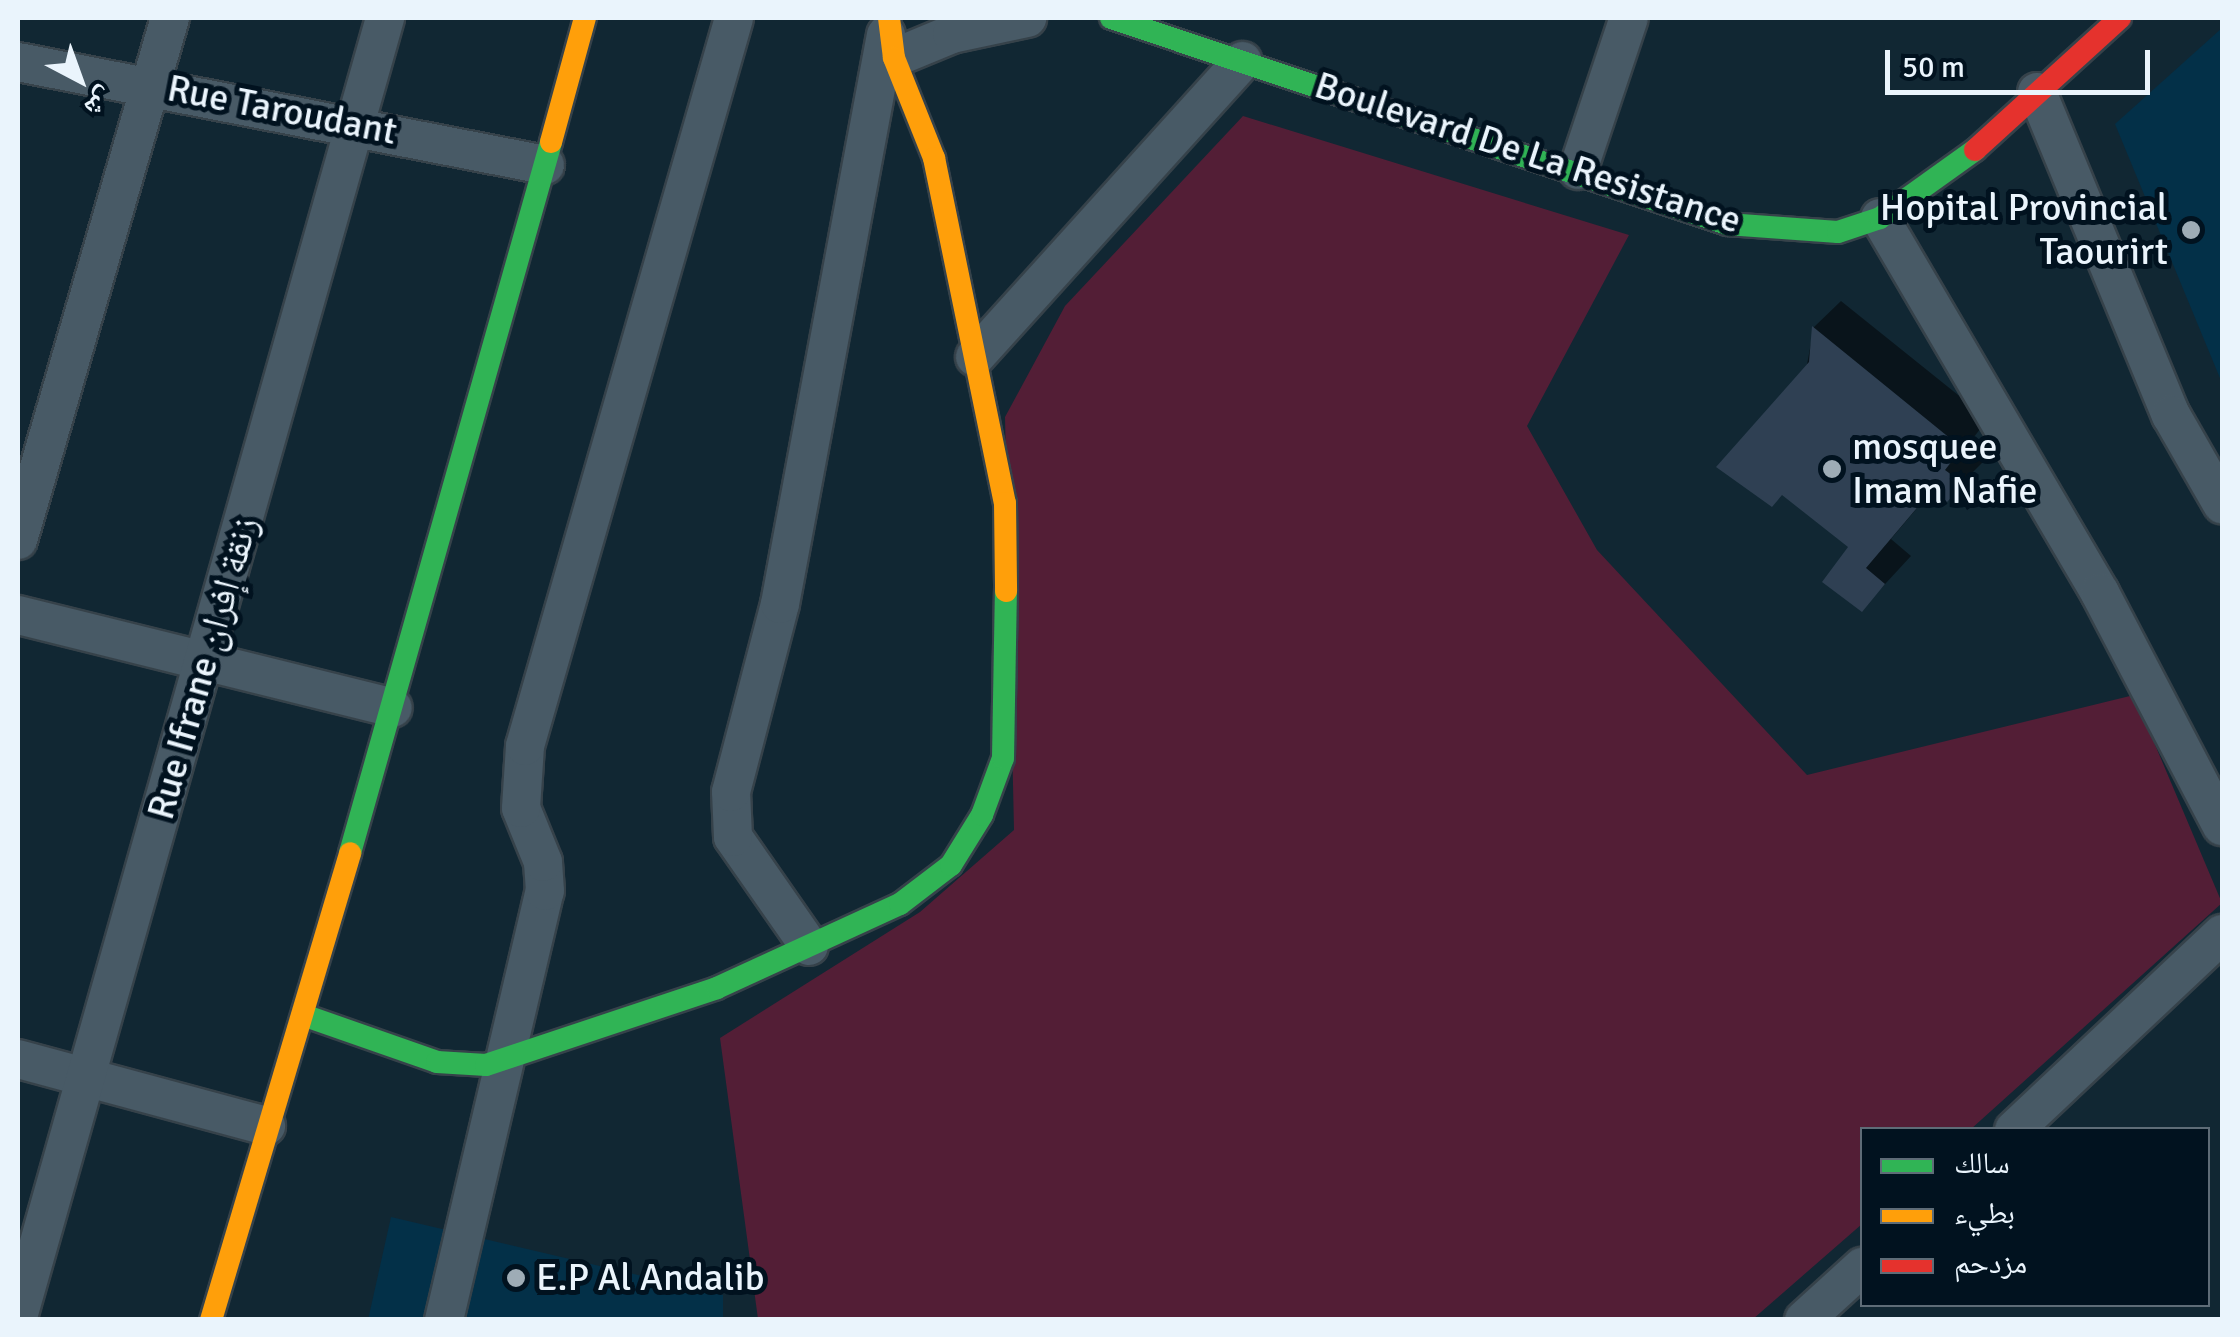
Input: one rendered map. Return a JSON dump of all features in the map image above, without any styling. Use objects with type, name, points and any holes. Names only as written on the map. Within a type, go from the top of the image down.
[{"type":"street","points":[[18,540],[170,18]]},
{"type":"street","name":"Rue Ifrane زنقة إفران","points":[[18,1316],[205,664],[384,18]]},
{"type":"street","points":[[211,1320],[393,708],[584,18]]},
{"type":"street","points":[[444,1320],[502,1057],[546,892],[543,862],[521,808],[525,746],[734,18]]},
{"type":"street","points":[[890,35],[952,34],[1028,18]]},
{"type":"street","name":"Boulevard De La Resistance","points":[[1112,18],[1578,170],[1727,224],[1838,232],[1880,218],[1972,152],[2038,92],[2101,21]]},
{"type":"street","points":[[1578,170],[1629,18]]},
{"type":"street","points":[[809,946],[732,837],[731,792],[780,604],[890,35]]},
{"type":"street","points":[[303,1015],[464,1068],[502,1057],[716,988],[900,904],[951,866],[982,815],[1003,758],[1010,615],[1005,503],[934,158],[890,35]]},
{"type":"street","points":[[976,357],[1242,61]]},
{"type":"street","name":"Rue Taroudant","points":[[18,62],[151,83],[545,165]]},
{"type":"street","points":[[2038,92],[2170,415],[2222,504]]},
{"type":"street","points":[[1880,218],[2100,593],[2222,826]]},
{"type":"street","points":[[18,615],[393,708]]},
{"type":"street","points":[[2017,1127],[2222,934]]},
{"type":"street","points":[[18,1058],[266,1126]]},
{"type":"street","points":[[1804,1320],[1860,1270]]},
{"type":"shaded area","name":"Hopital Provincial Taourirt","points":[[2222,28],[2222,383],[2115,124]]},
{"type":"shaded area","points":[[1243,116],[1629,235],[1527,426],[1597,550],[1807,775],[2134,695],[2222,903],[1973,1127],[1860,1127],[1860,1226],[1753,1319],[758,1319],[720,1038],[920,912],[1014,830],[1005,417],[1065,306]]},
{"type":"shaded area","name":"E.P Al Andalib","points":[[391,1217],[723,1295],[723,1319],[368,1320]]},
{"type":"building","name":"mosquee Imam Nafie","points":[[1812,326],[1962,448],[1945,470],[1964,484],[1947,502],[1933,489],[1866,568],[1885,584],[1862,612],[1822,582],[1848,547],[1782,495],[1772,507],[1716,467],[1809,362]]},
{"type":"traffic: fast","points":[[1111,18],[1727,224],[1838,232],[1880,218],[1975,150]]},
{"type":"traffic: fast","points":[[350,853],[551,142]]},
{"type":"traffic: fast","points":[[303,1015],[437,1062],[486,1065],[717,988],[900,904],[951,865],[982,815],[1003,758],[1006,591]]},
{"type":"traffic: slow","points":[[551,142],[585,18]]},
{"type":"traffic: slow","points":[[889,18],[894,58],[934,158],[1005,503],[1006,591]]},
{"type":"traffic: slow","points":[[211,1320],[350,853]]},
{"type":"traffic: jam","points":[[1975,150],[2120,18]]},
{"type":"place","name":"Hopital Provincial Taourirt","points":[[2191,230]]},
{"type":"place","name":"mosquee Imam Nafie","points":[[1832,469]]},
{"type":"place","name":"E.P Al Andalib","points":[[516,1278]]}]
